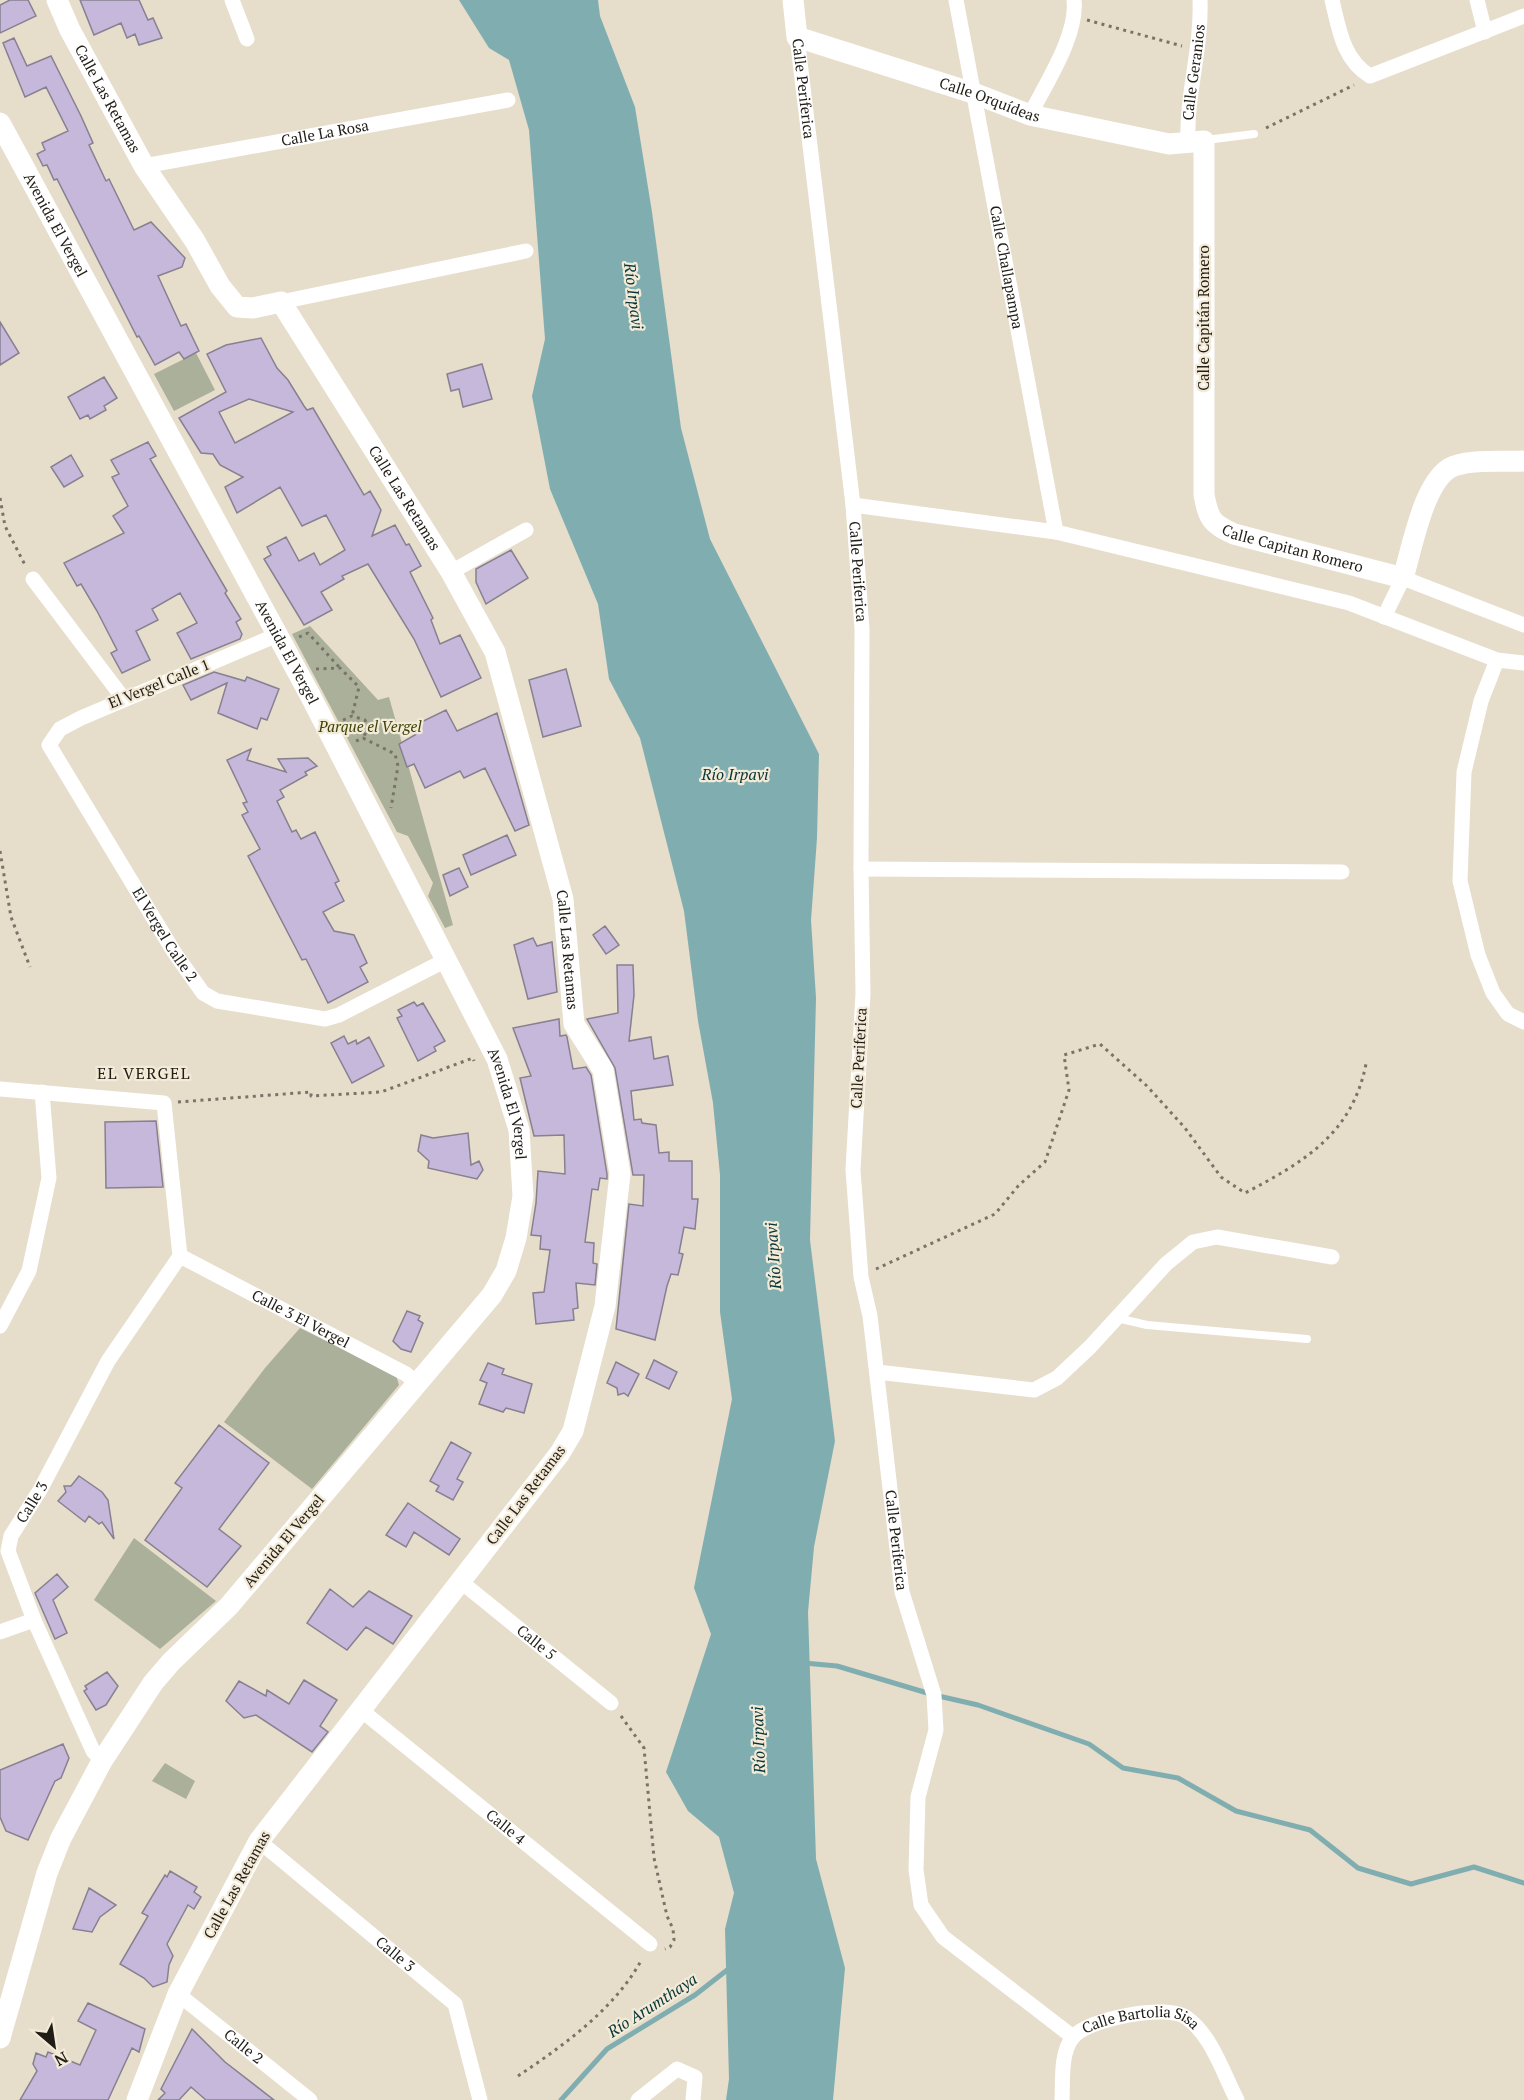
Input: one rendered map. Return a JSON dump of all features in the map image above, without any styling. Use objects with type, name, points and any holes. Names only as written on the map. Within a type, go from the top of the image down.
[{"type":"street","name":"Calle Las Retamas","points":[[57,0],[69,30],[144,166],[237,307],[253,308],[281,302],[451,572],[495,652],[562,899],[574,1024],[603,1070],[620,1174],[605,1306],[573,1431],[560,1453],[259,1841],[178,1994],[137,2100]]},
{"type":"street","points":[[232,0],[247,39]]},
{"type":"street","name":"Calle Periferica","points":[[793,0],[853,506],[862,629],[863,993],[853,1170],[861,1277],[870,1316],[902,1592],[934,1695],[936,1730],[918,1797],[916,1870],[921,1905],[943,1937],[1073,2037]]},
{"type":"street","name":"Calle Challapampa","points":[[957,0],[1056,532]]},
{"type":"street","points":[[1030,115],[1070,33],[1074,16],[1074,0]]},
{"type":"street","name":"Calle Geranios","points":[[1196,142],[1187,123],[1197,50],[1200,0]]},
{"type":"street","points":[[1332,0],[1341,39],[1353,63],[1371,76],[1524,16]]},
{"type":"street","points":[[1477,0],[1485,32]]},
{"type":"street","name":"Calle Orquídeas","points":[[797,37],[976,94],[1030,115],[1140,140],[1169,144],[1196,142]]},
{"type":"street","name":"Calle La Rosa","points":[[144,166],[508,100]]},
{"type":"street","name":"Avenida El Vergel","points":[[0,123],[287,636],[497,1059],[513,1104],[522,1155],[523,1196],[516,1238],[506,1271],[492,1295],[229,1606],[171,1662],[153,1683],[102,1761],[73,1813],[47,1873],[0,2038]]},
{"type":"street","name":"Calle Capitán Romero","points":[[1196,142],[1204,495]]},
{"type":"street","points":[[281,302],[526,251]]},
{"type":"street","points":[[1384,617],[1403,578],[1430,488],[1441,472],[1455,465],[1524,461]]},
{"type":"street","name":"Calle Capitan Romero","points":[[1204,495],[1208,516],[1218,526],[1234,534],[1403,578]]},
{"type":"street","points":[[853,506],[1056,532],[1348,603],[1497,660],[1524,663]]},
{"type":"street","points":[[451,572],[526,530]]},
{"type":"street","points":[[1403,578],[1524,625]]},
{"type":"street","points":[[33,579],[123,698]]},
{"type":"street","name":"El Vergel Calle 1","points":[[49,745],[60,729],[123,698],[287,636]]},
{"type":"street","points":[[1497,660],[1481,701],[1464,772],[1461,881],[1478,955],[1493,993],[1508,1014],[1524,1022]]},
{"type":"street","name":"El Vergel Calle 2","points":[[49,745],[174,952],[203,993],[218,1001],[325,1019],[339,1015],[446,960]]},
{"type":"street","points":[[861,869],[1342,872]]},
{"type":"street","points":[[0,1089],[164,1103],[180,1256]]},
{"type":"street","points":[[0,1326],[29,1271],[49,1178],[42,1092]]},
{"type":"street","points":[[876,1372],[1034,1390],[1058,1378],[1166,1264],[1193,1242],[1217,1237],[1332,1257]]},
{"type":"street","name":"Calle 3 El Vergel","points":[[180,1256],[406,1374],[418,1384]]},
{"type":"street","name":"Calle 3","points":[[102,1761],[93,1751],[34,1620],[12,1567],[8,1551],[11,1536],[40,1490],[108,1361],[180,1256]]},
{"type":"street","name":"Calle 5","points":[[460,1581],[611,1703]]},
{"type":"street","points":[[0,1632],[34,1620]]},
{"type":"street","name":"Calle 4","points":[[361,1710],[650,1944]]},
{"type":"street","name":"Calle 3","points":[[259,1841],[455,2004],[480,2100]]},
{"type":"street","name":"Calle 2","points":[[178,1994],[310,2100]]},
{"type":"street","name":"Calle Bartolia Sisa","points":[[1073,2037],[1092,2024],[1122,2016],[1168,2013],[1185,2016],[1199,2030],[1211,2048],[1237,2100]]},
{"type":"street","points":[[1062,2100],[1065,2054],[1073,2037]]},
{"type":"street","points":[[638,2100],[677,2069],[695,2078],[693,2100]]},
{"type":"lane","name":"Calle Orquídeas","points":[[1196,142],[1254,134]]},
{"type":"lane","points":[[1117,1318],[1147,1325],[1307,1338]]},
{"type":"path","points":[[1074,16],[1197,50]]},
{"type":"path","points":[[1254,134],[1371,76]]},
{"type":"path","points":[[0,498],[5,526],[33,579]]},
{"type":"path","points":[[287,636],[309,633],[359,687],[352,716]]},
{"type":"path","points":[[314,669],[340,668]]},
{"type":"path","points":[[341,721],[352,716],[364,720],[368,728],[363,738],[353,743]]},
{"type":"path","points":[[363,738],[395,753],[398,766],[390,813]]},
{"type":"path","points":[[0,851],[11,917],[30,967]]},
{"type":"path","points":[[861,1277],[995,1214],[1019,1185],[1045,1162],[1069,1090],[1065,1055],[1100,1044],[1147,1086],[1185,1128],[1221,1177],[1245,1193],[1295,1167],[1340,1128],[1362,1083],[1366,1064]]},
{"type":"path","points":[[164,1103],[311,1092],[311,1096],[381,1092],[473,1058],[478,1068]]},
{"type":"path","points":[[518,2076],[570,2041],[633,1977],[650,1944],[661,1951],[670,1947],[674,1940],[654,1858],[644,1748],[611,1703]]},
{"type":"green space","points":[[196,353],[215,390],[174,411],[154,374]]},
{"type":"green space","name":"Parque el Vergel","points":[[310,626],[378,700],[389,697],[453,925],[445,928],[428,896],[433,883],[408,836],[397,832],[292,634]]},
{"type":"green space","points":[[300,1328],[396,1375],[399,1385],[312,1489],[224,1422],[265,1368]]},
{"type":"green space","points":[[134,1538],[216,1601],[160,1649],[94,1600]]},
{"type":"green space","points":[[165,1763],[195,1781],[186,1799],[152,1781]]},
{"type":"water","name":"Río Irpavi","points":[[459,0],[598,0],[600,16],[635,107],[652,212],[681,428],[710,539],[819,754],[817,838],[811,920],[816,998],[810,1240],[835,1441],[814,1547],[808,1612],[816,1859],[845,1968],[833,2100],[726,2100],[729,2079],[725,1929],[734,1893],[719,1837],[688,1811],[666,1772],[711,1634],[694,1588],[732,1399],[720,1312],[720,1175],[713,1103],[698,1021],[684,911],[640,738],[609,679],[598,604],[550,489],[532,396],[545,339],[529,130],[509,60],[489,48]]},
{"type":"building","points":[[10,0],[28,0],[36,16],[0,33],[0,5]]},
{"type":"building","points":[[80,0],[139,0],[148,20],[153,18],[162,38],[139,45],[135,34],[127,38],[121,23],[94,35]]},
{"type":"building","points":[[14,38],[27,66],[51,56],[93,143],[89,145],[106,181],[109,179],[134,230],[151,222],[185,258],[182,267],[158,276],[181,326],[186,324],[199,351],[184,359],[179,352],[155,365],[139,336],[137,337],[57,179],[54,180],[47,165],[43,166],[37,154],[45,150],[42,143],[68,131],[46,87],[25,97],[3,43]]},
{"type":"building","points":[[0,322],[19,353],[0,365]]},
{"type":"building","points":[[261,338],[277,368],[288,380],[304,406],[307,410],[313,408],[364,495],[370,491],[381,510],[372,536],[395,525],[406,545],[409,544],[421,566],[410,572],[433,618],[431,620],[440,644],[460,635],[481,678],[441,697],[414,639],[368,564],[342,576],[344,579],[321,592],[332,610],[304,625],[264,559],[271,555],[267,547],[286,537],[299,561],[314,553],[320,565],[345,550],[326,515],[302,526],[280,487],[237,513],[225,487],[243,477],[220,465],[213,454],[201,453],[179,418],[226,392],[207,354],[226,345]],"holes":[[[249,399],[293,412],[235,443],[219,412]]]},
{"type":"building","points":[[482,364],[492,399],[463,407],[459,389],[451,391],[447,374]]},
{"type":"building","points":[[104,377],[117,398],[104,406],[106,410],[90,419],[88,415],[80,419],[68,397]]},
{"type":"building","points":[[148,442],[156,456],[150,459],[241,619],[236,622],[242,634],[240,639],[191,659],[177,633],[197,623],[180,593],[152,609],[158,620],[136,631],[150,660],[122,673],[111,653],[117,650],[97,611],[81,584],[77,586],[64,563],[124,533],[113,516],[128,506],[112,477],[119,474],[111,460]]},
{"type":"building","points":[[71,455],[83,476],[64,487],[51,467]]},
{"type":"building","points":[[511,550],[528,578],[486,604],[476,582],[476,569]]},
{"type":"building","points":[[566,669],[581,726],[543,737],[529,680]]},
{"type":"building","points":[[214,672],[245,681],[247,677],[279,689],[267,720],[261,718],[257,729],[218,713],[227,683],[191,700],[183,685]]},
{"type":"building","points":[[446,710],[457,731],[497,713],[529,825],[515,831],[485,768],[464,778],[460,771],[425,788],[414,764],[407,767],[399,744],[415,735],[411,727]]},
{"type":"building","points":[[251,749],[247,760],[286,772],[278,759],[308,758],[317,766],[305,772],[307,775],[280,790],[284,797],[277,801],[292,832],[296,830],[301,839],[315,832],[339,881],[335,883],[344,901],[323,912],[334,931],[354,935],[367,963],[360,967],[368,982],[328,1003],[306,959],[302,960],[248,856],[260,849],[242,815],[248,812],[243,803],[247,802],[227,760]]},
{"type":"building","points":[[507,835],[516,855],[471,875],[463,855]]},
{"type":"building","points":[[459,868],[468,887],[450,896],[443,875]]},
{"type":"building","points":[[605,926],[619,945],[606,954],[593,935]]},
{"type":"building","points":[[533,938],[537,946],[552,942],[557,992],[528,999],[514,945]]},
{"type":"building","points":[[617,965],[633,965],[634,995],[629,1041],[651,1037],[654,1059],[668,1056],[673,1085],[631,1091],[634,1120],[641,1119],[642,1123],[656,1125],[659,1153],[669,1152],[669,1161],[692,1161],[692,1199],[698,1199],[695,1229],[684,1227],[679,1253],[683,1254],[678,1275],[671,1274],[655,1340],[616,1329],[629,1204],[643,1206],[644,1175],[633,1175],[615,1068],[587,1019],[618,1013]]},
{"type":"building","points":[[414,1002],[417,1006],[423,1003],[445,1041],[434,1047],[436,1051],[418,1061],[397,1018],[402,1016],[398,1010]]},
{"type":"building","points":[[559,1019],[560,1036],[566,1035],[567,1037],[573,1069],[586,1067],[591,1075],[607,1179],[600,1178],[598,1190],[592,1189],[585,1242],[594,1243],[593,1263],[597,1264],[595,1285],[576,1283],[578,1308],[573,1309],[574,1320],[536,1324],[533,1293],[544,1292],[550,1250],[540,1249],[541,1236],[531,1235],[538,1171],[565,1174],[564,1135],[534,1136],[520,1078],[531,1076],[513,1028]]},
{"type":"building","points":[[344,1036],[348,1044],[356,1040],[357,1044],[369,1037],[384,1066],[352,1083],[331,1043]]},
{"type":"building","points":[[156,1121],[163,1187],[106,1188],[105,1122]]},
{"type":"building","points":[[468,1133],[471,1165],[479,1161],[483,1170],[477,1179],[428,1168],[429,1161],[418,1151],[421,1135],[433,1138]]},
{"type":"building","points":[[407,1311],[420,1316],[418,1320],[423,1323],[411,1352],[401,1349],[393,1341]]},
{"type":"building","points":[[654,1360],[677,1372],[669,1389],[646,1378]]},
{"type":"building","points":[[616,1362],[639,1374],[628,1396],[624,1393],[618,1395],[617,1388],[607,1383]]},
{"type":"building","points":[[488,1363],[504,1369],[502,1374],[532,1384],[524,1413],[506,1408],[503,1412],[479,1404],[487,1383],[480,1380]]},
{"type":"building","points":[[219,1425],[269,1463],[219,1529],[241,1546],[207,1587],[145,1540],[182,1488],[175,1483]]},
{"type":"building","points":[[451,1442],[471,1453],[457,1479],[463,1482],[453,1500],[436,1491],[439,1486],[430,1481]]},
{"type":"building","points":[[79,1476],[102,1492],[108,1500],[114,1539],[102,1522],[99,1524],[89,1516],[85,1522],[58,1501],[66,1492],[64,1486],[71,1486]]},
{"type":"building","points":[[408,1503],[460,1539],[449,1555],[414,1532],[406,1547],[386,1535]]},
{"type":"building","points":[[57,1574],[68,1587],[53,1600],[67,1633],[55,1639],[35,1593]]},
{"type":"building","points":[[330,1589],[353,1607],[369,1591],[412,1616],[393,1644],[366,1627],[347,1650],[307,1623]]},
{"type":"building","points":[[107,1672],[118,1686],[106,1705],[96,1710],[84,1691],[87,1689],[85,1686]]},
{"type":"building","points":[[304,1680],[337,1700],[320,1726],[328,1732],[312,1752],[256,1715],[244,1718],[226,1701],[239,1681],[266,1696],[267,1690],[289,1704]]},
{"type":"building","points":[[63,1744],[69,1758],[61,1778],[55,1781],[28,1840],[6,1831],[0,1817],[0,1770]]},
{"type":"building","points":[[170,1871],[197,1887],[194,1892],[201,1897],[194,1909],[188,1905],[167,1944],[173,1956],[169,1965],[167,1982],[153,1987],[144,1978],[120,1964],[148,1916],[142,1913],[165,1875],[167,1877]]},
{"type":"building","points":[[89,1888],[116,1905],[100,1917],[92,1932],[73,1929]]},
{"type":"building","points":[[88,2003],[145,2029],[139,2052],[132,2048],[108,2100],[20,2100],[37,2071],[33,2064],[36,2053],[46,2057],[48,2052],[80,2065],[96,2030],[78,2021]]},
{"type":"building","points":[[192,2029],[225,2062],[274,2100],[206,2100],[191,2087],[179,2100],[158,2100],[165,2093],[161,2089]]},
{"type":"waterway","points":[[804,1663],[837,1666],[934,1695],[978,1705],[1089,1744],[1123,1768],[1178,1778],[1236,1811],[1310,1830],[1358,1868],[1411,1884],[1474,1867],[1524,1883]]},
{"type":"waterway","name":"Río Arumthaya","points":[[561,2100],[607,2049],[695,1995],[731,1967]]},
{"type":"district","name":"EL VERGEL","points":[[144,1073]]}]
